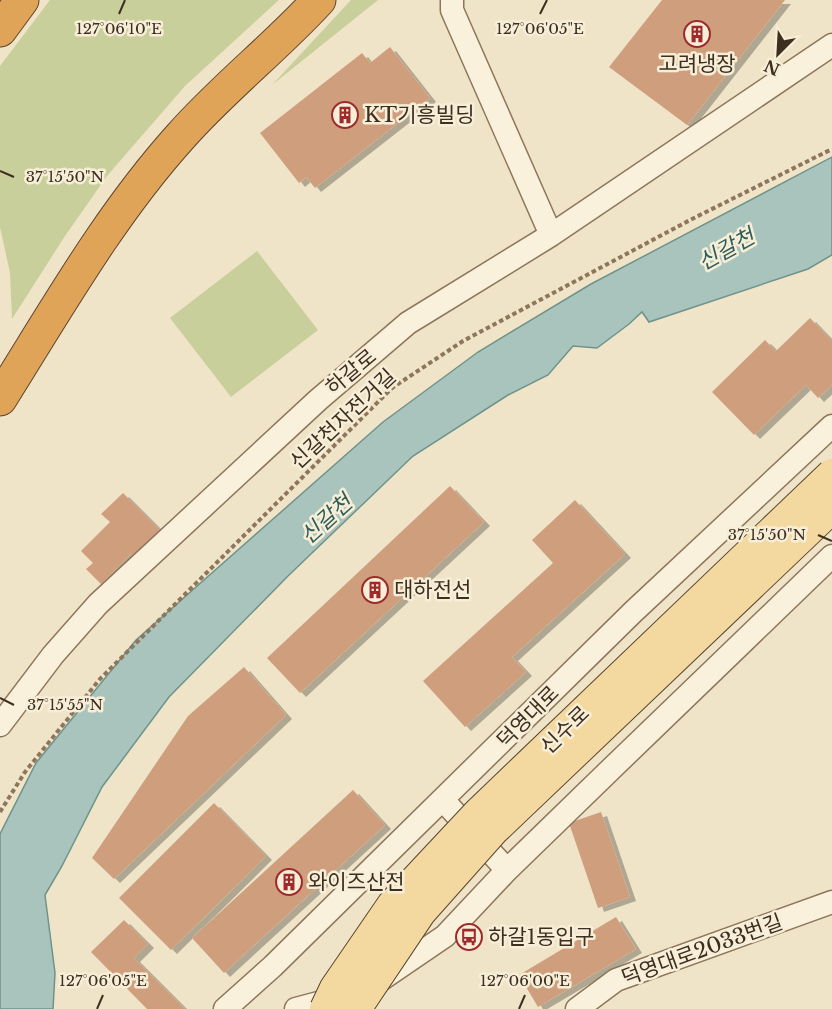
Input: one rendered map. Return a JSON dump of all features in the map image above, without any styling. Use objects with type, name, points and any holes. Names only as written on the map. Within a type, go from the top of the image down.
[{"type":"highway","points":[[0,30],[22,0]]},
{"type":"highway","points":[[0,399],[99,243],[178,138],[319,0]]},
{"type":"main road","name":"신수로","points":[[325,1009],[334,988],[392,905],[479,812],[832,474]]},
{"type":"main road","name":"신수로","points":[[356,1009],[421,912],[493,831],[832,508]]},
{"type":"street","points":[[452,0],[452,10],[551,235]]},
{"type":"street","name":"하갈로","points":[[0,725],[53,655],[98,604],[318,400],[408,323],[551,235],[832,45]]},
{"type":"street","name":"덕영대로","points":[[225,1009],[273,966],[633,612],[832,426]]},
{"type":"street","points":[[296,1009],[363,992],[445,936],[507,870],[832,556]]},
{"type":"street","points":[[443,800],[507,870]]},
{"type":"street","name":"덕영대로2033번길","points":[[577,1009],[616,980],[832,902]]},
{"type":"path","name":"신갈천자전거길","points":[[0,812],[25,772],[100,679],[392,388],[463,341],[692,219],[832,149]]},
{"type":"green space","points":[[50,0],[279,0],[185,86],[107,176],[12,319],[10,273],[0,227],[0,66]]},
{"type":"green space","points":[[351,0],[378,0],[272,85]]},
{"type":"green space","points":[[257,251],[318,330],[231,397],[170,318]]},
{"type":"water","name":"신갈천","points":[[832,157],[832,255],[808,269],[649,322],[642,312],[597,348],[573,346],[548,375],[508,395],[413,456],[288,576],[169,697],[102,787],[45,895],[55,973],[53,1009],[0,1009],[0,834],[36,763],[136,640],[383,422],[478,352],[591,284]]},
{"type":"building","name":"고려냉장","points":[[662,0],[785,0],[687,125],[609,67]]},
{"type":"building","name":"KT기흥빌딩","points":[[390,47],[430,98],[315,188],[306,177],[299,183],[260,133],[362,53],[370,63]]},
{"type":"building","points":[[810,318],[832,341],[832,385],[818,398],[806,385],[754,435],[712,392],[765,340],[776,351]]},
{"type":"building","name":"대하전선","points":[[450,486],[484,522],[300,693],[267,658]]},
{"type":"building","points":[[123,493],[162,532],[135,559],[131,554],[101,584],[86,569],[93,563],[81,551],[110,522],[101,514]]},
{"type":"building","points":[[575,500],[625,554],[512,657],[526,672],[465,727],[423,681],[553,563],[532,540]]},
{"type":"building","points":[[244,667],[286,715],[114,879],[92,858],[188,716]]},
{"type":"building","name":"와이즈산전","points":[[353,790],[385,825],[224,973],[192,938]]},
{"type":"building","points":[[214,803],[266,856],[171,950],[119,898]]},
{"type":"building","points":[[601,812],[630,897],[598,908],[569,823]]},
{"type":"building","points":[[616,917],[636,949],[538,1007],[519,975]]},
{"type":"building","points":[[124,920],[148,944],[134,958],[185,1009],[147,1009],[91,952]]},
{"type":"place","name":"고려냉장","points":[[697,34]]},
{"type":"place","name":"KT기흥빌딩","points":[[345,115]]},
{"type":"place","name":"대하전선","points":[[375,590]]},
{"type":"place","name":"와이즈산전","points":[[289,882]]},
{"type":"place","name":"하갈1동입구","points":[[469,937]]}]
